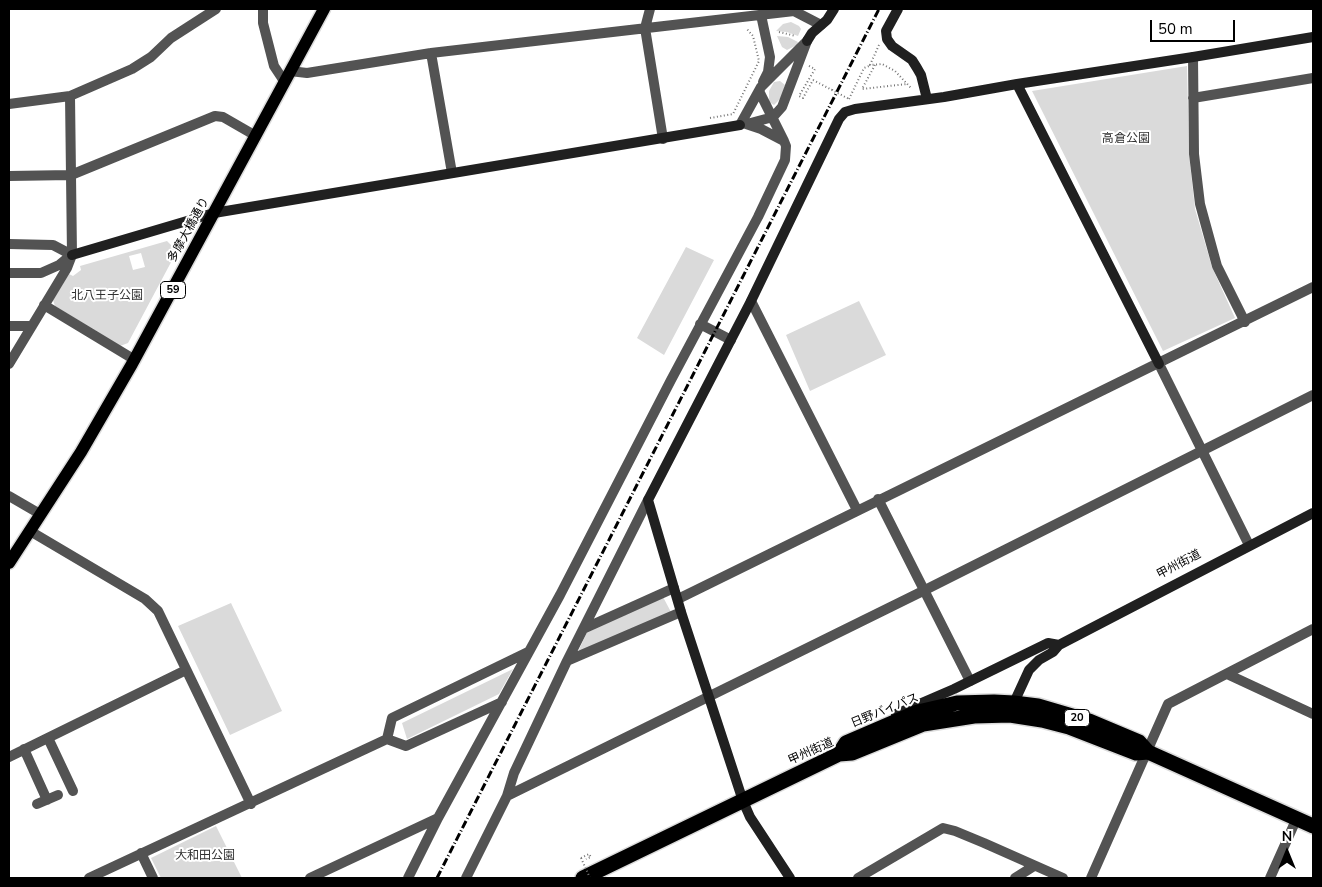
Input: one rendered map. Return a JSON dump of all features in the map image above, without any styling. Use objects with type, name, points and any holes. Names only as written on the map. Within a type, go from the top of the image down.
[{"type":"highway","name":"日野バイパス","points":[[839,754],[846,743],[918,712],[941,706],[974,702],[1012,709],[1044,708],[1089,722],[1139,742],[1148,752],[1313,826]]},
{"type":"highway","name":"甲州街道","points":[[583,878],[839,754],[852,753],[923,724],[1012,709]]},
{"type":"main road","name":"多摩大橋通り","points":[[9,563],[81,452],[135,360],[324,9]]},
{"type":"street","points":[[9,104],[70,96],[132,68],[151,57],[171,38],[216,9]]},
{"type":"street","points":[[263,9],[263,22],[274,66],[287,76],[431,53],[644,28],[747,12],[761,15],[794,10],[821,25]]},
{"type":"street","points":[[650,9],[644,28],[663,139]]},
{"type":"street","points":[[760,89],[782,67],[803,39],[821,25],[834,9]]},
{"type":"street","points":[[898,9],[886,31],[887,39],[892,46],[912,60],[921,74],[927,100]]},
{"type":"street","points":[[743,125],[770,65],[761,15]]},
{"type":"street","points":[[466,878],[507,796],[514,773],[567,662],[751,301],[839,119],[845,112],[1193,58],[1313,36]]},
{"type":"street","points":[[9,273],[41,273],[59,265],[72,255],[214,213],[663,139],[743,125],[773,117],[782,107],[793,81],[803,39]]},
{"type":"street","points":[[767,40],[776,58],[793,81]]},
{"type":"street","points":[[431,53],[452,173]]},
{"type":"street","points":[[1193,58],[1194,154],[1200,204],[1218,266],[1245,322]]},
{"type":"street","points":[[1194,98],[1313,78]]},
{"type":"street","points":[[1017,84],[1203,451],[1249,546]]},
{"type":"street","points":[[408,878],[438,818],[560,595],[700,324],[758,217],[785,160],[786,146],[773,117],[766,109],[760,89]]},
{"type":"street","points":[[9,364],[67,268],[72,255],[70,96]]},
{"type":"street","points":[[9,176],[70,175],[215,116],[223,117],[256,136]]},
{"type":"street","points":[[743,125],[761,129],[784,141]]},
{"type":"street","points":[[9,244],[53,245],[72,255]]},
{"type":"street","points":[[678,599],[878,499],[1159,364],[1313,287]]},
{"type":"street","points":[[751,301],[857,510]]},
{"type":"street","points":[[44,305],[135,360]]},
{"type":"street","points":[[700,324],[731,340]]},
{"type":"street","points":[[9,326],[32,326]]},
{"type":"street","points":[[507,796],[923,591],[1313,395]]},
{"type":"street","points":[[9,496],[40,514]]},
{"type":"street","points":[[878,499],[970,681]]},
{"type":"street","points":[[648,500],[681,612],[743,801],[750,817],[790,878]]},
{"type":"street","name":"甲州街道","points":[[1012,709],[1029,670],[1039,660],[1053,652],[1059,645],[1313,513]]},
{"type":"street","points":[[30,531],[145,599],[158,611],[251,804]]},
{"type":"street","points":[[584,629],[674,588]]},
{"type":"street","points":[[567,662],[681,612]]},
{"type":"street","points":[[1091,878],[1168,704],[1313,629]]},
{"type":"street","name":"甲州街道","points":[[860,737],[866,729],[911,706],[954,689],[1048,643],[1059,645]]},
{"type":"street","points":[[387,739],[392,718],[528,652]]},
{"type":"street","points":[[9,757],[186,670]]},
{"type":"street","points":[[1227,674],[1313,714]]},
{"type":"street","points":[[89,878],[387,739],[406,746],[502,702]]},
{"type":"street","points":[[48,738],[73,791]]},
{"type":"street","points":[[24,749],[42,802],[58,795]]},
{"type":"street","points":[[310,878],[438,818]]},
{"type":"street","points":[[1270,878],[1296,820]]},
{"type":"street","points":[[858,878],[943,828],[984,843],[1063,878]]},
{"type":"street","points":[[141,853],[153,878]]},
{"type":"street","points":[[1015,878],[1034,866]]},
{"type":"path","points":[[706,119],[733,114],[759,61],[753,36],[746,28]]},
{"type":"path","points":[[779,32],[803,39]]},
{"type":"path","points":[[870,65],[879,45]]},
{"type":"path","points":[[815,69],[799,96],[803,98],[812,80],[833,89],[849,99],[864,68],[870,65],[882,64],[895,71],[911,88]]},
{"type":"path","points":[[875,65],[862,89],[907,84]]},
{"type":"path","points":[[586,859],[591,857],[589,854],[580,858],[590,878]]},
{"type":"green space","points":[[791,22],[801,29],[798,36],[776,31],[783,24]]},
{"type":"green space","points":[[777,36],[788,37],[798,42],[797,45],[787,50],[782,47]]},
{"type":"green space","name":"高倉公園","points":[[1187,66],[1189,154],[1195,209],[1212,267],[1235,318],[1163,351],[1032,91]]},
{"type":"green space","points":[[780,81],[785,85],[781,98],[774,105],[769,102],[769,91],[774,82]]},
{"type":"green space","name":"北八王子公園","points":[[167,241],[177,251],[128,343],[120,346],[55,306],[53,300],[69,274],[73,276],[81,270],[80,266]],"holes":[[[141,253],[145,267],[133,270],[129,256]]]},
{"type":"green space","points":[[686,247],[714,260],[664,355],[637,338]]},
{"type":"green space","points":[[859,301],[886,355],[810,391],[786,335]]},
{"type":"green space","points":[[663,597],[671,612],[577,654],[588,630]]},
{"type":"green space","points":[[231,603],[282,711],[230,735],[178,626]]},
{"type":"green space","points":[[513,669],[499,694],[407,739],[402,723]]},
{"type":"green space","name":"大和田公園","points":[[216,826],[242,878],[161,878],[151,858]]},
{"type":"railway","points":[[437,878],[879,9]]}]
